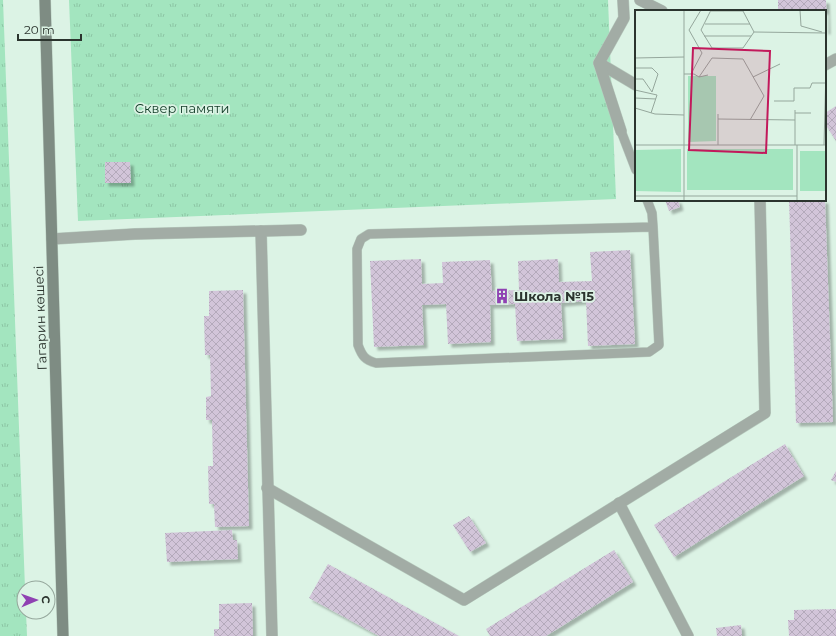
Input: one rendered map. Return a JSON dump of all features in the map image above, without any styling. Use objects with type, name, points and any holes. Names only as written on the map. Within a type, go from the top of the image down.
[{"type":"main road","name":"Гагарин көшесі","points":[[45,0],[63,636]]},
{"type":"street","points":[[621,131],[599,63],[624,18],[623,0]]},
{"type":"street","points":[[640,0],[660,10]]},
{"type":"street","points":[[826,64],[836,58]]},
{"type":"street","points":[[599,63],[635,84]]},
{"type":"street","points":[[267,488],[464,600],[765,413],[760,201]]},
{"type":"street","points":[[52,239],[136,234],[301,230]]},
{"type":"street","points":[[261,231],[272,636]]},
{"type":"street","points":[[619,504],[688,636]]},
{"type":"lane","points":[[621,131],[635,167]]},
{"type":"lane","points":[[648,201],[652,213],[653,227],[659,345],[649,352],[376,363],[368,361],[361,354],[358,346],[357,249],[361,239],[369,234],[653,227]]},
{"type":"green space","points":[[0,0],[3,0],[25,580],[16,580],[16,620],[26,620],[27,636],[0,636]]},
{"type":"green space","name":"Сквер памяти","points":[[69,0],[608,0],[616,199],[78,221]]},
{"type":"building","points":[[778,0],[826,0],[827,31],[826,10],[778,10]]},
{"type":"building","points":[[836,106],[836,141],[826,126],[826,112]]},
{"type":"building","points":[[105,162],[130,162],[131,183],[105,183]]},
{"type":"building","points":[[665,201],[678,201],[680,207],[669,211]]},
{"type":"building","points":[[789,201],[825,201],[833,422],[796,423]]},
{"type":"building","name":"Школа №15","points":[[630,250],[635,344],[588,346],[586,301],[561,303],[563,339],[517,341],[515,304],[490,305],[491,342],[448,344],[446,304],[422,305],[424,345],[374,347],[370,261],[421,259],[422,284],[443,283],[442,262],[490,260],[492,291],[519,290],[518,261],[558,259],[559,282],[592,281],[590,252]]},
{"type":"building","points":[[243,290],[249,526],[215,527],[214,504],[209,504],[208,466],[213,466],[212,420],[206,420],[206,397],[211,396],[210,355],[205,355],[204,316],[209,316],[209,291]]},
{"type":"building","points":[[785,444],[804,476],[674,557],[654,525]]},
{"type":"building","points":[[836,471],[836,482],[831,480]]},
{"type":"building","points":[[469,516],[486,543],[470,552],[453,525]]},
{"type":"building","points":[[232,530],[233,540],[237,540],[238,559],[167,562],[165,533]]},
{"type":"building","points":[[614,550],[633,582],[546,636],[490,636],[486,629]]},
{"type":"building","points":[[328,564],[459,636],[379,636],[309,598]]},
{"type":"building","points":[[252,603],[253,636],[214,636],[214,629],[219,629],[219,604]]},
{"type":"building","points":[[836,609],[836,636],[789,636],[788,620],[794,620],[794,610]]},
{"type":"building","points":[[741,625],[742,636],[717,636],[716,628]]},
{"type":"place","name":"Школа №15","points":[[502,296]]}]
